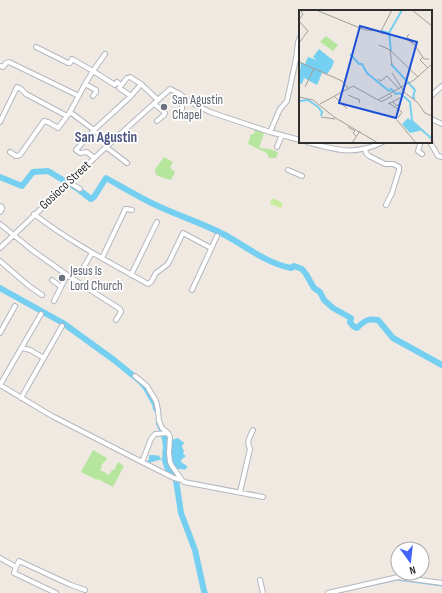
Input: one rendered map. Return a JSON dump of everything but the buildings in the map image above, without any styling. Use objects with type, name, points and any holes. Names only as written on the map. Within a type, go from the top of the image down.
[{"type":"street","points":[[270,132],[280,109],[287,100],[298,59],[299,40]]},
{"type":"street","points":[[36,47],[68,63],[73,60],[115,85],[117,82],[121,85]]},
{"type":"street","points":[[10,152],[16,156],[20,155],[43,122],[46,121],[58,128],[70,112],[85,84],[105,54]]},
{"type":"street","points":[[0,66],[3,67],[9,62],[79,96]]},
{"type":"street","points":[[130,96],[119,88],[128,78],[141,84],[158,100]]},
{"type":"street","points":[[85,84],[96,90],[93,96]]},
{"type":"street","points":[[94,158],[87,152],[80,153],[76,150],[94,130],[141,84]]},
{"type":"street","points":[[432,95],[442,86]]},
{"type":"street","points":[[0,122],[16,87],[67,116]]},
{"type":"street","name":"Gosioco Street","points":[[0,248],[94,158],[170,90],[180,94],[210,112],[270,132],[299,140]]},
{"type":"street","points":[[177,115],[182,109],[185,98]]},
{"type":"street","points":[[154,104],[164,112],[164,116],[157,121]]},
{"type":"street","points":[[70,112],[94,130],[107,146],[127,164]]},
{"type":"street","points":[[432,119],[442,124]]},
{"type":"street","points":[[278,147],[282,135]]},
{"type":"street","points":[[311,143],[345,151],[365,149],[380,143]]},
{"type":"street","points":[[420,143],[418,151],[422,154]]},
{"type":"street","points":[[431,143],[438,156],[442,157]]},
{"type":"street","points":[[365,149],[368,156],[385,164],[392,164],[399,167],[400,170],[386,206]]},
{"type":"street","points":[[288,170],[302,176]]},
{"type":"street","points":[[68,183],[80,189]]},
{"type":"street","points":[[0,206],[2,209],[0,212]]},
{"type":"street","points":[[102,258],[124,212],[126,209],[132,210]]},
{"type":"street","points":[[34,214],[52,228],[92,253],[148,284],[151,282],[156,273],[168,264],[183,233],[210,248]]},
{"type":"street","points":[[131,275],[157,222]]},
{"type":"street","points":[[0,224],[12,235],[67,275],[120,309],[121,312],[116,320]]},
{"type":"street","points":[[192,290],[210,248],[217,236]]},
{"type":"street","points":[[86,272],[82,270],[92,253]]},
{"type":"street","points":[[0,261],[42,295]]},
{"type":"street","points":[[54,302],[67,275]]},
{"type":"street","points":[[52,280],[61,287]]},
{"type":"street","points":[[0,332],[15,306]]},
{"type":"street","points":[[0,392],[1,386],[41,314]]},
{"type":"street","points":[[21,398],[62,326]]},
{"type":"street","points":[[22,348],[30,350],[44,358]]},
{"type":"street","points":[[135,376],[147,386],[154,397],[158,410],[158,421],[170,437],[170,462],[181,480]]},
{"type":"street","points":[[1,386],[52,416],[174,478],[184,482],[263,497]]},
{"type":"street","points":[[240,492],[250,449],[248,441],[253,430]]},
{"type":"street","points":[[142,462],[151,439],[155,434],[168,433]]},
{"type":"street","points":[[0,558],[16,567]]},
{"type":"street","points":[[56,593],[15,574],[14,572],[19,561],[85,590]]},
{"type":"street","points":[[328,593],[398,577],[442,583]]},
{"type":"street","points":[[260,580],[263,593]]},
{"type":"green space","points":[[255,129],[264,133],[259,148],[270,149],[278,152],[276,158],[269,158],[267,153],[248,144],[251,134],[254,134]]},
{"type":"green space","points":[[164,157],[173,162],[170,168],[175,172],[171,180],[156,175],[155,169]]},
{"type":"green space","points":[[272,198],[283,203],[281,208],[270,204]]},
{"type":"green space","points":[[93,450],[107,458],[100,470],[109,475],[112,470],[114,470],[118,462],[124,466],[113,487],[81,472]]},
{"type":"water","points":[[178,438],[184,443],[182,445],[184,451],[183,454],[186,456],[181,460],[181,462],[187,466],[187,468],[184,470],[176,469],[172,459],[171,440]]},
{"type":"water","points":[[149,455],[159,455],[160,458],[163,459],[148,463],[147,461],[149,459]]},
{"type":"waterway","points":[[0,177],[22,186],[33,172],[48,171],[78,189],[91,199],[94,197],[106,178],[153,204],[225,235],[273,262],[282,266],[291,268],[294,266],[302,269],[314,288],[320,292],[324,300],[333,308],[351,318],[350,322],[353,326],[357,328],[371,319],[378,320],[393,338],[442,365]]},
{"type":"waterway","points":[[0,288],[63,323],[114,360],[141,382],[155,404],[156,409]]},
{"type":"waterway","points":[[159,423],[166,445],[165,460],[167,467],[176,480],[181,513],[195,550],[205,593]]},
{"type":"waterway","points":[[356,589],[397,580],[442,586]]},
{"type":"place","name":"San Agustin Chapel","points":[[164,107]]},
{"type":"place","name":"Jesus Is Lord Church","points":[[62,278]]},
{"type":"district","name":"San Agustin","points":[[106,137]]}]
